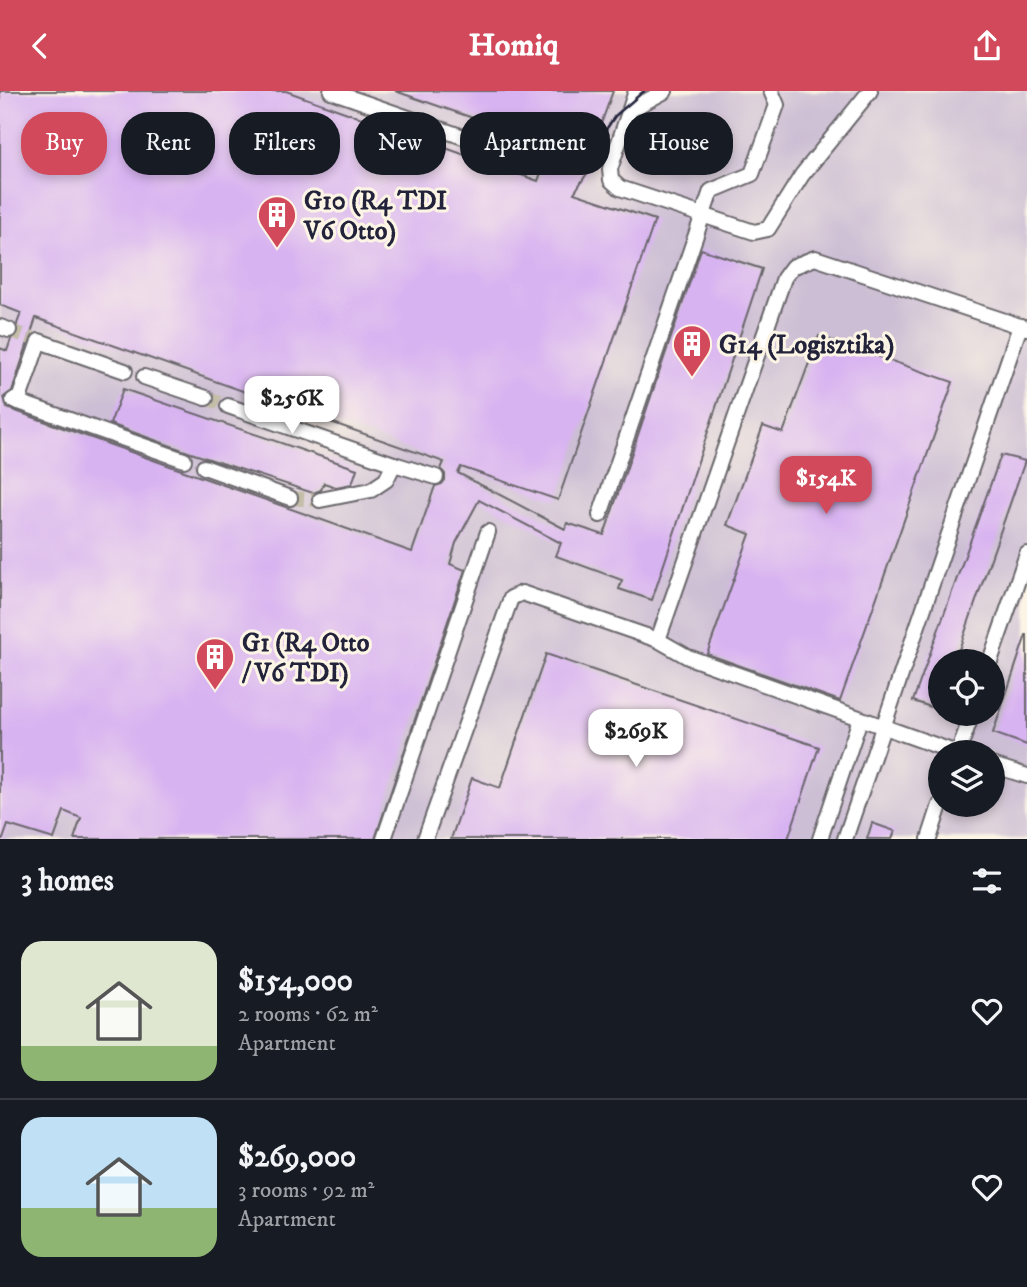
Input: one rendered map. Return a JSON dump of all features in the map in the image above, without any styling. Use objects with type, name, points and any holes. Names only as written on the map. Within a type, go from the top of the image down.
[{"type":"lane","points":[[331,91],[460,136]]},
{"type":"lane","points":[[636,91],[610,169],[611,180],[620,188],[754,232],[768,229],[802,175],[868,94]]},
{"type":"lane","points":[[631,110],[665,91]]},
{"type":"lane","points":[[600,515],[711,191],[752,174],[777,105],[771,91]]},
{"type":"lane","points":[[658,640],[784,278],[792,267],[815,258],[1024,327],[845,839]]},
{"type":"lane","points":[[125,371],[39,341],[16,401],[184,460]]},
{"type":"lane","points":[[144,377],[206,398]]},
{"type":"lane","points":[[228,406],[436,477]]},
{"type":"lane","points":[[320,500],[371,490],[386,480],[394,464]]},
{"type":"lane","points":[[204,467],[290,498]]},
{"type":"lane","points":[[384,839],[488,532]]},
{"type":"lane","points":[[994,649],[1027,554]]},
{"type":"lane","points":[[425,839],[511,598],[522,593],[658,640],[688,657],[928,743]]},
{"type":"lane","points":[[820,839],[860,719]]},
{"type":"lane","points":[[1005,769],[1027,776]]},
{"type":"lane","points":[[929,839],[936,817]]},
{"type":"shaded area","points":[[0,91],[1027,91],[1027,839],[0,839]]},
{"type":"building","points":[[0,91],[286,91],[354,115],[354,175],[446,175],[446,148],[460,153],[460,175],[521,175],[538,181],[540,175],[586,175],[574,193],[655,220],[558,500],[461,467],[458,473],[565,529],[567,523],[604,535],[701,249],[762,269],[652,600],[619,589],[622,580],[556,556],[561,543],[479,500],[456,543],[450,564],[465,570],[375,839],[74,839],[81,818],[64,811],[54,839],[8,825],[3,839],[0,839],[0,348],[7,351],[11,339],[18,334],[17,324],[21,313],[0,305]],"holes":[[[36,318],[444,462],[441,469],[445,480],[435,486],[412,552],[7,408],[4,397],[12,391]]]},
{"type":"building","points":[[395,91],[613,91],[605,112],[460,114]]},
{"type":"building","points":[[819,336],[953,382],[840,701],[707,654],[750,534],[727,525],[763,426],[783,433]]},
{"type":"building","points":[[123,389],[357,469],[352,484],[336,487],[324,483],[321,490],[313,493],[110,424]]},
{"type":"building","points":[[1001,455],[1025,461],[959,649],[932,649]]},
{"type":"building","points":[[1027,635],[1027,745],[993,733],[995,726],[1005,726],[1005,697]]},
{"type":"building","points":[[546,654],[819,747],[788,839],[451,839],[472,778],[500,788]]},
{"type":"building","points":[[928,659],[928,706],[913,701]]},
{"type":"building","points":[[872,823],[895,831],[892,839],[867,839]]},
{"type":"tunnel","points":[[9,330],[39,341]]},
{"type":"tunnel","points":[[206,398],[228,406]]},
{"type":"tunnel","points":[[290,498],[320,500]]},
{"type":"railway","points":[[610,124],[644,91]]},
{"type":"place","name":"G10 (R4 TDI V6 Otto)","points":[[277,249]]},
{"type":"place","name":"G14 (Logisztika)","points":[[692,378]]},
{"type":"place","name":"G1 (R4 Otto / V6 TDI)","points":[[215,691]]}]
